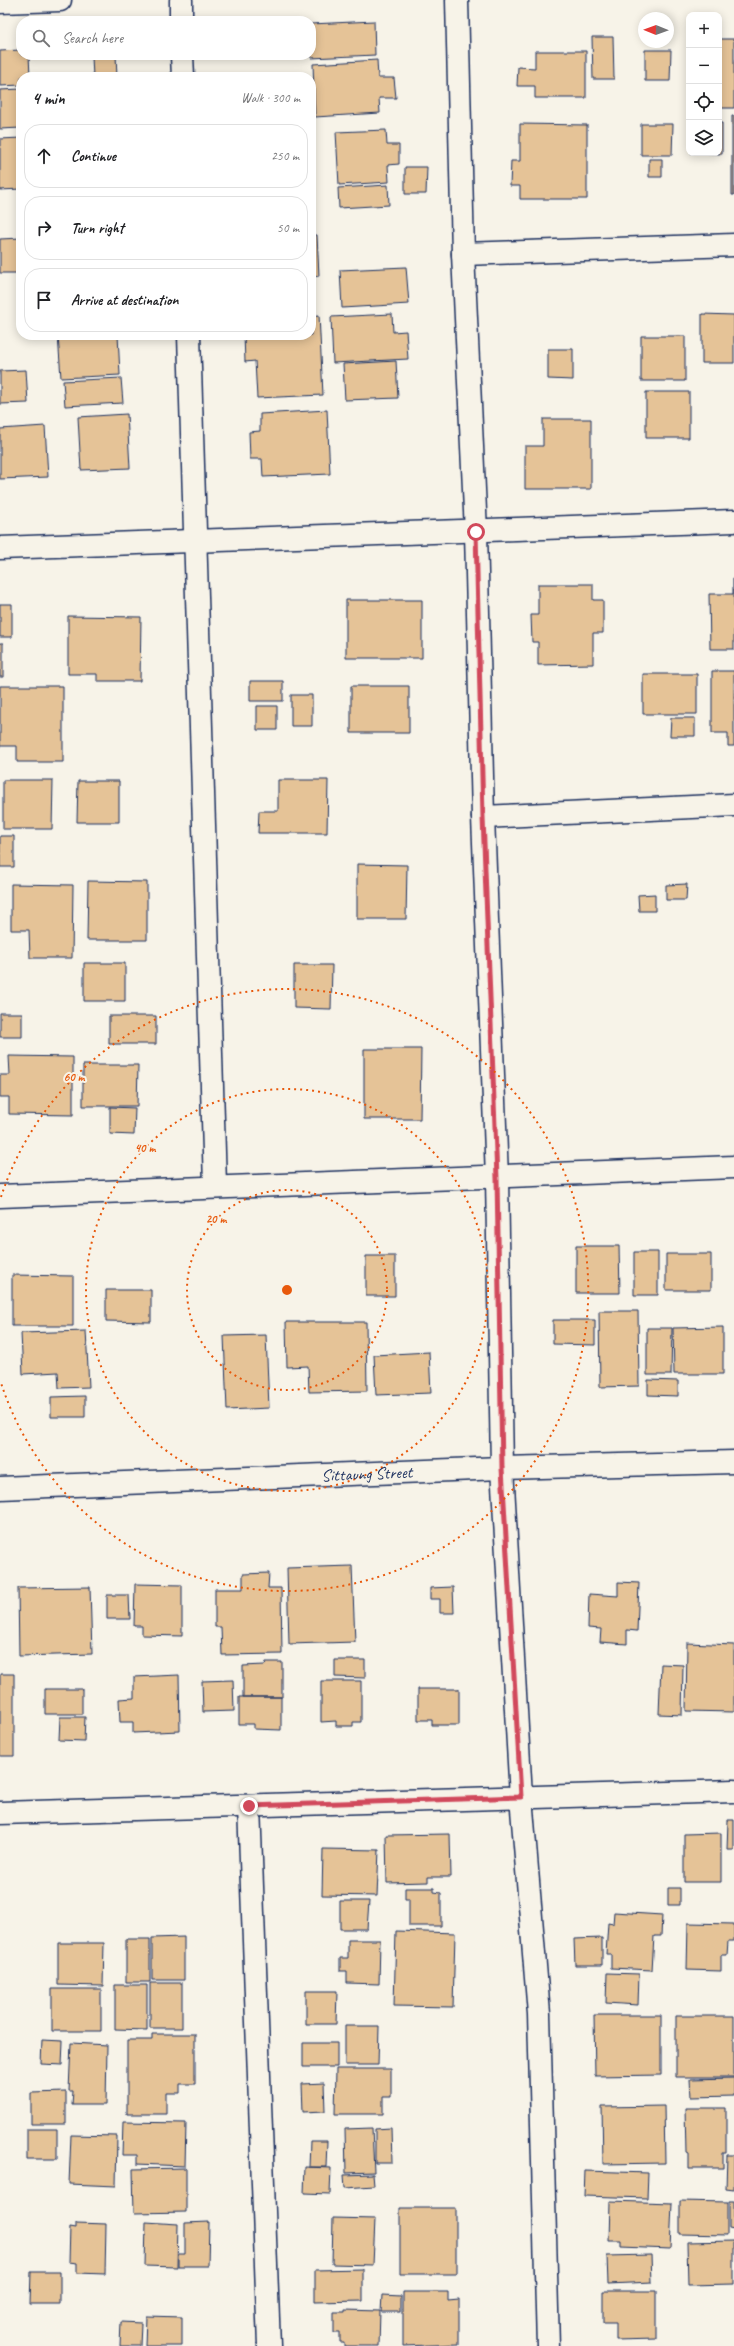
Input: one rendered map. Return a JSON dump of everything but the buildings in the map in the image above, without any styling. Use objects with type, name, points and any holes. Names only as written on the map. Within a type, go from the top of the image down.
[{"type":"street","points":[[0,2],[60,0]]},
{"type":"street","points":[[181,0],[181,16]]},
{"type":"street","points":[[457,0],[463,254],[476,532],[483,817],[497,1178],[502,1468],[521,1797],[539,2014],[548,2346]]},
{"type":"street","points":[[182,60],[183,72]]},
{"type":"street","points":[[463,254],[734,245]]},
{"type":"street","points":[[189,340],[194,541],[215,1185]]},
{"type":"street","points":[[0,548],[476,532],[734,521]]},
{"type":"street","points":[[483,817],[734,805]]},
{"type":"street","points":[[0,1196],[215,1185],[497,1178],[734,1167]]},
{"type":"street","name":"Sittaung Street","points":[[0,1488],[502,1468],[734,1462]]},
{"type":"street","points":[[0,1812],[734,1791]]},
{"type":"street","points":[[249,1806],[269,2346]]},
{"type":"route","points":[[249,1806],[521,1797],[502,1468],[497,1178],[483,817],[476,532]]}]
